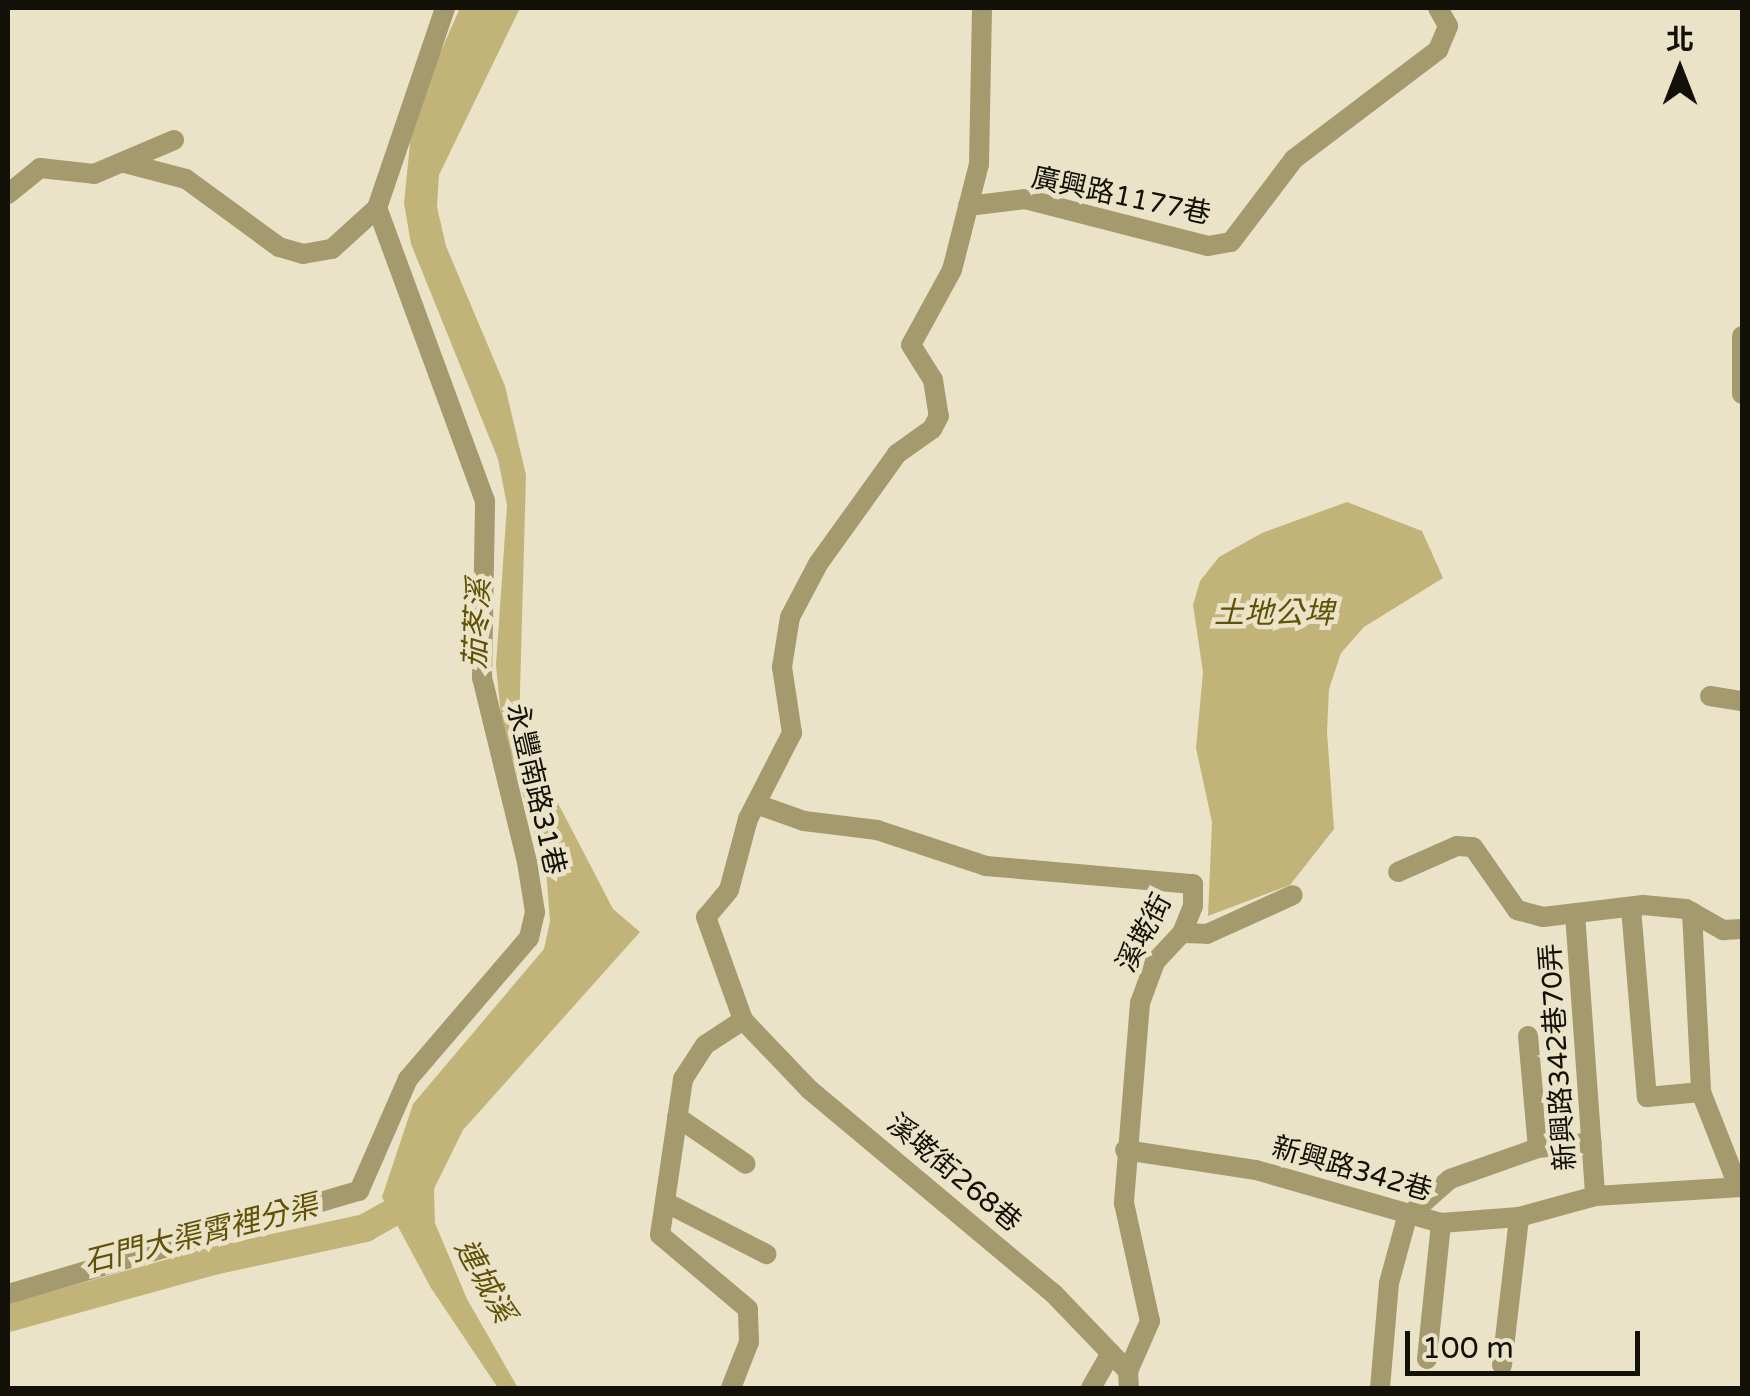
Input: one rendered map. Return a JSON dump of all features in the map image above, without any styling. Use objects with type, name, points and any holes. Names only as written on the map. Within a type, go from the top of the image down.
[{"type":"street","points":[[125,163],[186,179],[279,248],[303,254],[332,249],[376,208],[445,8]]},
{"type":"street","points":[[731,1388],[749,1342],[748,1310],[660,1235],[677,1116],[692,1060],[743,1020],[706,918],[729,890],[756,804],[792,733],[782,667],[790,617],[818,564],[897,454],[932,429],[939,416],[934,380],[911,344],[952,270],[979,164],[982,8]]},
{"type":"street","name":"廣興路1177巷","points":[[968,206],[1025,199],[1208,246],[1231,242],[1294,159],[1438,50],[1448,26],[1438,8]]},
{"type":"street","points":[[8,194],[40,168],[94,174],[174,140]]},
{"type":"street","name":"永豐南路31巷","points":[[8,1294],[359,1191],[408,1079],[529,938],[534,912],[527,862],[482,678],[485,500],[376,208]]},
{"type":"street","points":[[1742,336],[1742,394]]},
{"type":"street","points":[[1710,696],[1742,701]]},
{"type":"street","name":"溪墘街","points":[[756,804],[804,821],[877,830],[986,866],[1193,884],[1182,933],[1155,962],[1140,1003],[1125,1150],[1128,1236],[1150,1322],[1128,1380]]},
{"type":"street","points":[[1398,872],[1457,846],[1473,847],[1516,910],[1575,914],[1632,908],[1692,912],[1723,930],[1742,929]]},
{"type":"street","points":[[1182,933],[1207,934],[1293,894]]},
{"type":"street","points":[[1632,908],[1647,1096],[1701,1092]]},
{"type":"street","points":[[1692,912],[1701,1092],[1740,1186]]},
{"type":"street","name":"新興路342巷70弄","points":[[1575,914],[1596,1196]]},
{"type":"street","name":"溪墘街268巷","points":[[743,1020],[810,1090],[954,1207],[1111,1353],[1128,1380]]},
{"type":"street","points":[[1528,1036],[1538,1148]]},
{"type":"street","points":[[677,1116],[746,1164]]},
{"type":"street","points":[[1380,1388],[1389,1283],[1407,1217],[1450,1179],[1538,1148],[1592,1142]]},
{"type":"street","name":"新興路342巷","points":[[1125,1150],[1256,1170],[1407,1217],[1441,1223],[1519,1217],[1596,1196],[1740,1186]]},
{"type":"street","points":[[665,1202],[766,1254]]},
{"type":"street","points":[[1502,1365],[1519,1217]]},
{"type":"street","points":[[1427,1359],[1441,1223]]},
{"type":"street","points":[[1091,1388],[1111,1353]]},
{"type":"water","points":[[460,8],[520,8],[439,175],[437,207],[446,246],[505,386],[526,475],[519,728],[613,909],[640,932],[463,1130],[434,1189],[435,1223],[467,1299],[518,1388],[498,1388],[431,1288],[382,1197],[413,1104],[544,949],[550,921],[546,870],[502,726],[496,665],[507,505],[498,459],[411,244],[404,203],[413,114]]},
{"type":"water","name":"土地公埤","points":[[1347,502],[1422,531],[1443,578],[1364,627],[1341,653],[1329,689],[1327,732],[1334,829],[1290,885],[1208,916],[1212,822],[1196,748],[1203,672],[1193,605],[1200,581],[1219,557],[1262,533]]},
{"type":"waterway","name":"石門大渠霄裡分渠","points":[[8,1318],[213,1261],[365,1228],[406,1205]]},
{"type":"water label","name":"茄苳溪","points":[[478,624]]},
{"type":"water label","name":"連城溪","points":[[484,1281]]}]
